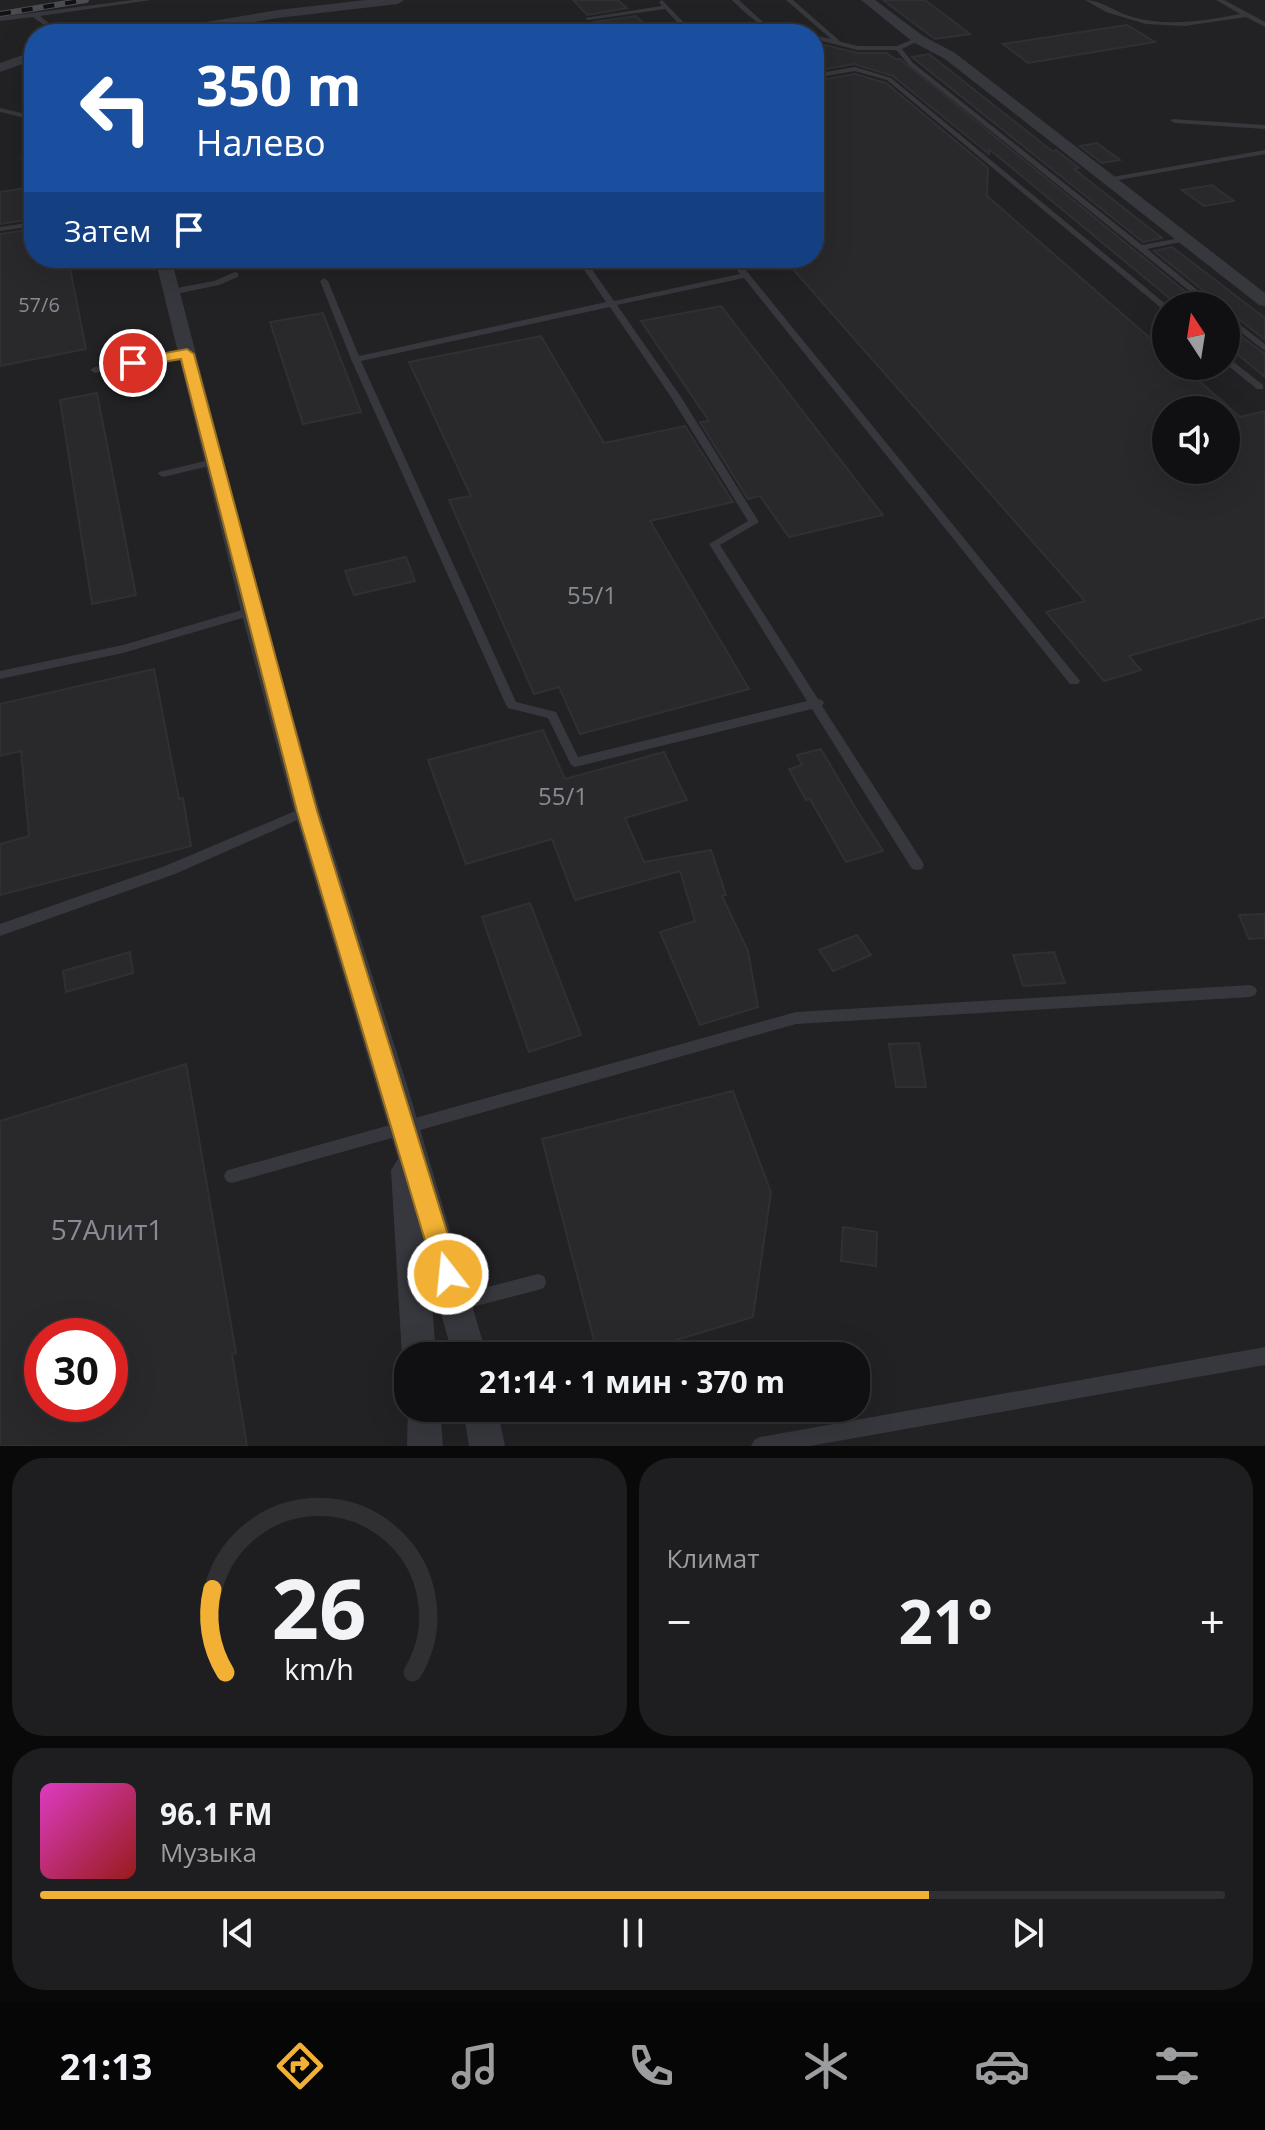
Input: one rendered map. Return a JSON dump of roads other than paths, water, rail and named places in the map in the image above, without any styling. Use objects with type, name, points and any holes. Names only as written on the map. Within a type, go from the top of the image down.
[{"type":"street","points":[[221,24],[398,0]]},
{"type":"street","points":[[867,0],[918,39],[950,56],[1265,301]]},
{"type":"street","points":[[0,68],[24,59]]},
{"type":"street","points":[[0,68],[24,67]]},
{"type":"street","points":[[165,268],[252,611],[307,811],[466,1342]]},
{"type":"street","points":[[404,1128],[418,1342]]},
{"type":"street","points":[[424,1422],[425,1446]]},
{"type":"street","points":[[483,1422],[487,1446]]},
{"type":"lane","points":[[0,19],[148,0]]},
{"type":"lane","points":[[660,0],[683,24]]},
{"type":"lane","points":[[735,0],[762,24]]},
{"type":"lane","points":[[789,0],[817,24]]},
{"type":"lane","points":[[1088,0],[1110,13],[1137,23],[1209,22],[1246,15]]},
{"type":"lane","points":[[1219,0],[1265,25]]},
{"type":"lane","points":[[588,18],[667,7]]},
{"type":"lane","points":[[35,15],[43,24]]},
{"type":"lane","points":[[824,30],[840,44]]},
{"type":"lane","points":[[824,40],[858,48],[898,48],[918,39]]},
{"type":"lane","points":[[898,48],[911,64],[1196,292]]},
{"type":"lane","points":[[824,74],[855,69],[889,79],[1152,297]]},
{"type":"lane","points":[[0,110],[24,116]]},
{"type":"lane","points":[[1175,121],[1265,127]]},
{"type":"lane","points":[[1107,180],[1265,152]]},
{"type":"lane","points":[[0,229],[24,225]]},
{"type":"lane","points":[[1141,248],[1183,239]]},
{"type":"lane","points":[[587,268],[676,397],[754,522],[714,544],[818,703],[917,865]]},
{"type":"lane","points":[[740,268],[1074,681]]},
{"type":"lane","points":[[171,292],[216,283],[235,275]]},
{"type":"lane","points":[[356,359],[746,275]]},
{"type":"lane","points":[[324,281],[512,705],[552,715],[575,762],[818,703]]},
{"type":"lane","points":[[1240,328],[1265,348]]},
{"type":"lane","points":[[95,370],[187,354]]},
{"type":"lane","points":[[1240,371],[1260,387]]},
{"type":"lane","points":[[163,474],[214,462]]},
{"type":"lane","points":[[0,675],[123,649],[252,611]]},
{"type":"lane","points":[[0,930],[170,870],[307,811]]},
{"type":"lane","points":[[232,1176],[796,1018],[1250,991]]},
{"type":"lane","points":[[456,1303],[538,1282]]},
{"type":"lane","points":[[760,1446],[1243,1363],[1265,1356]]},
{"type":"railway","points":[[0,14],[86,0]]}]
